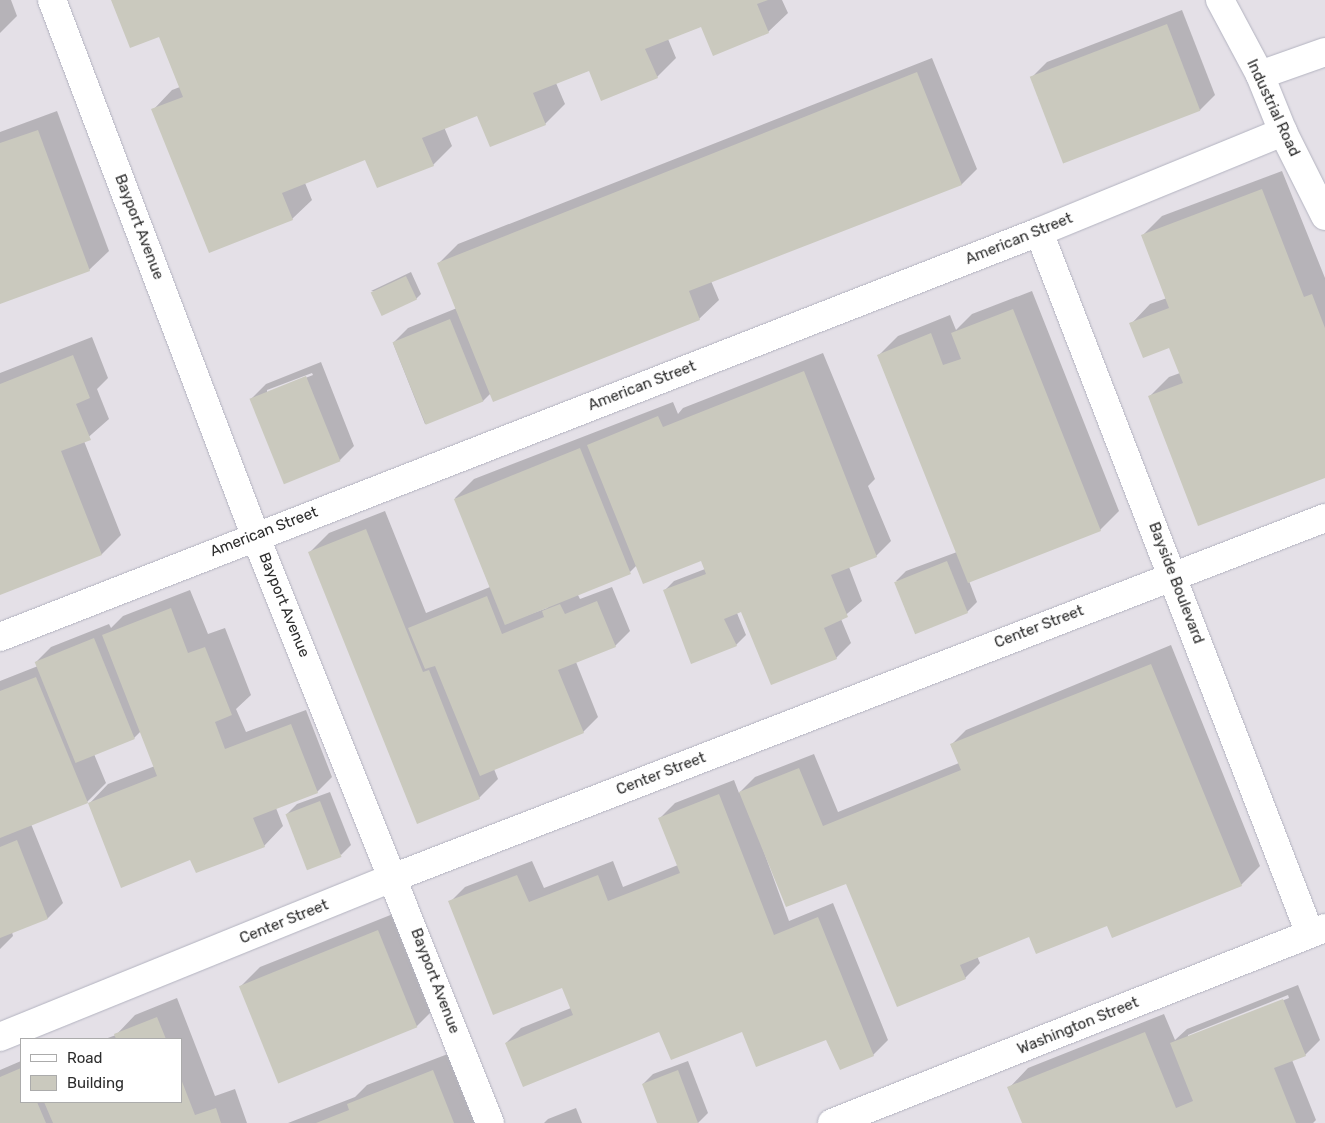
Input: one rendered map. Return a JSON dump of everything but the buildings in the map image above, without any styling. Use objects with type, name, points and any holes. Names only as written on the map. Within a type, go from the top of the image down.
[{"type":"street","name":"Bayport Avenue","points":[[52,0],[255,535],[395,877],[490,1123]]},
{"type":"street","name":"Industrial Road","points":[[1220,0],[1260,75],[1282,132],[1325,216]]},
{"type":"street","points":[[1260,75],[1325,52]]},
{"type":"street","name":"American Street","points":[[0,637],[255,535],[1039,232],[1282,132]]},
{"type":"street","name":"Bayside Boulevard","points":[[1039,232],[1173,575],[1318,931]]},
{"type":"street","name":"Center Street","points":[[0,1037],[395,877],[1173,575],[1325,518]]},
{"type":"street","name":"Washington Street","points":[[832,1123],[1318,931]]},
{"type":"shaded area","points":[[0,0],[1325,0],[1325,1123],[0,1123]]}]
